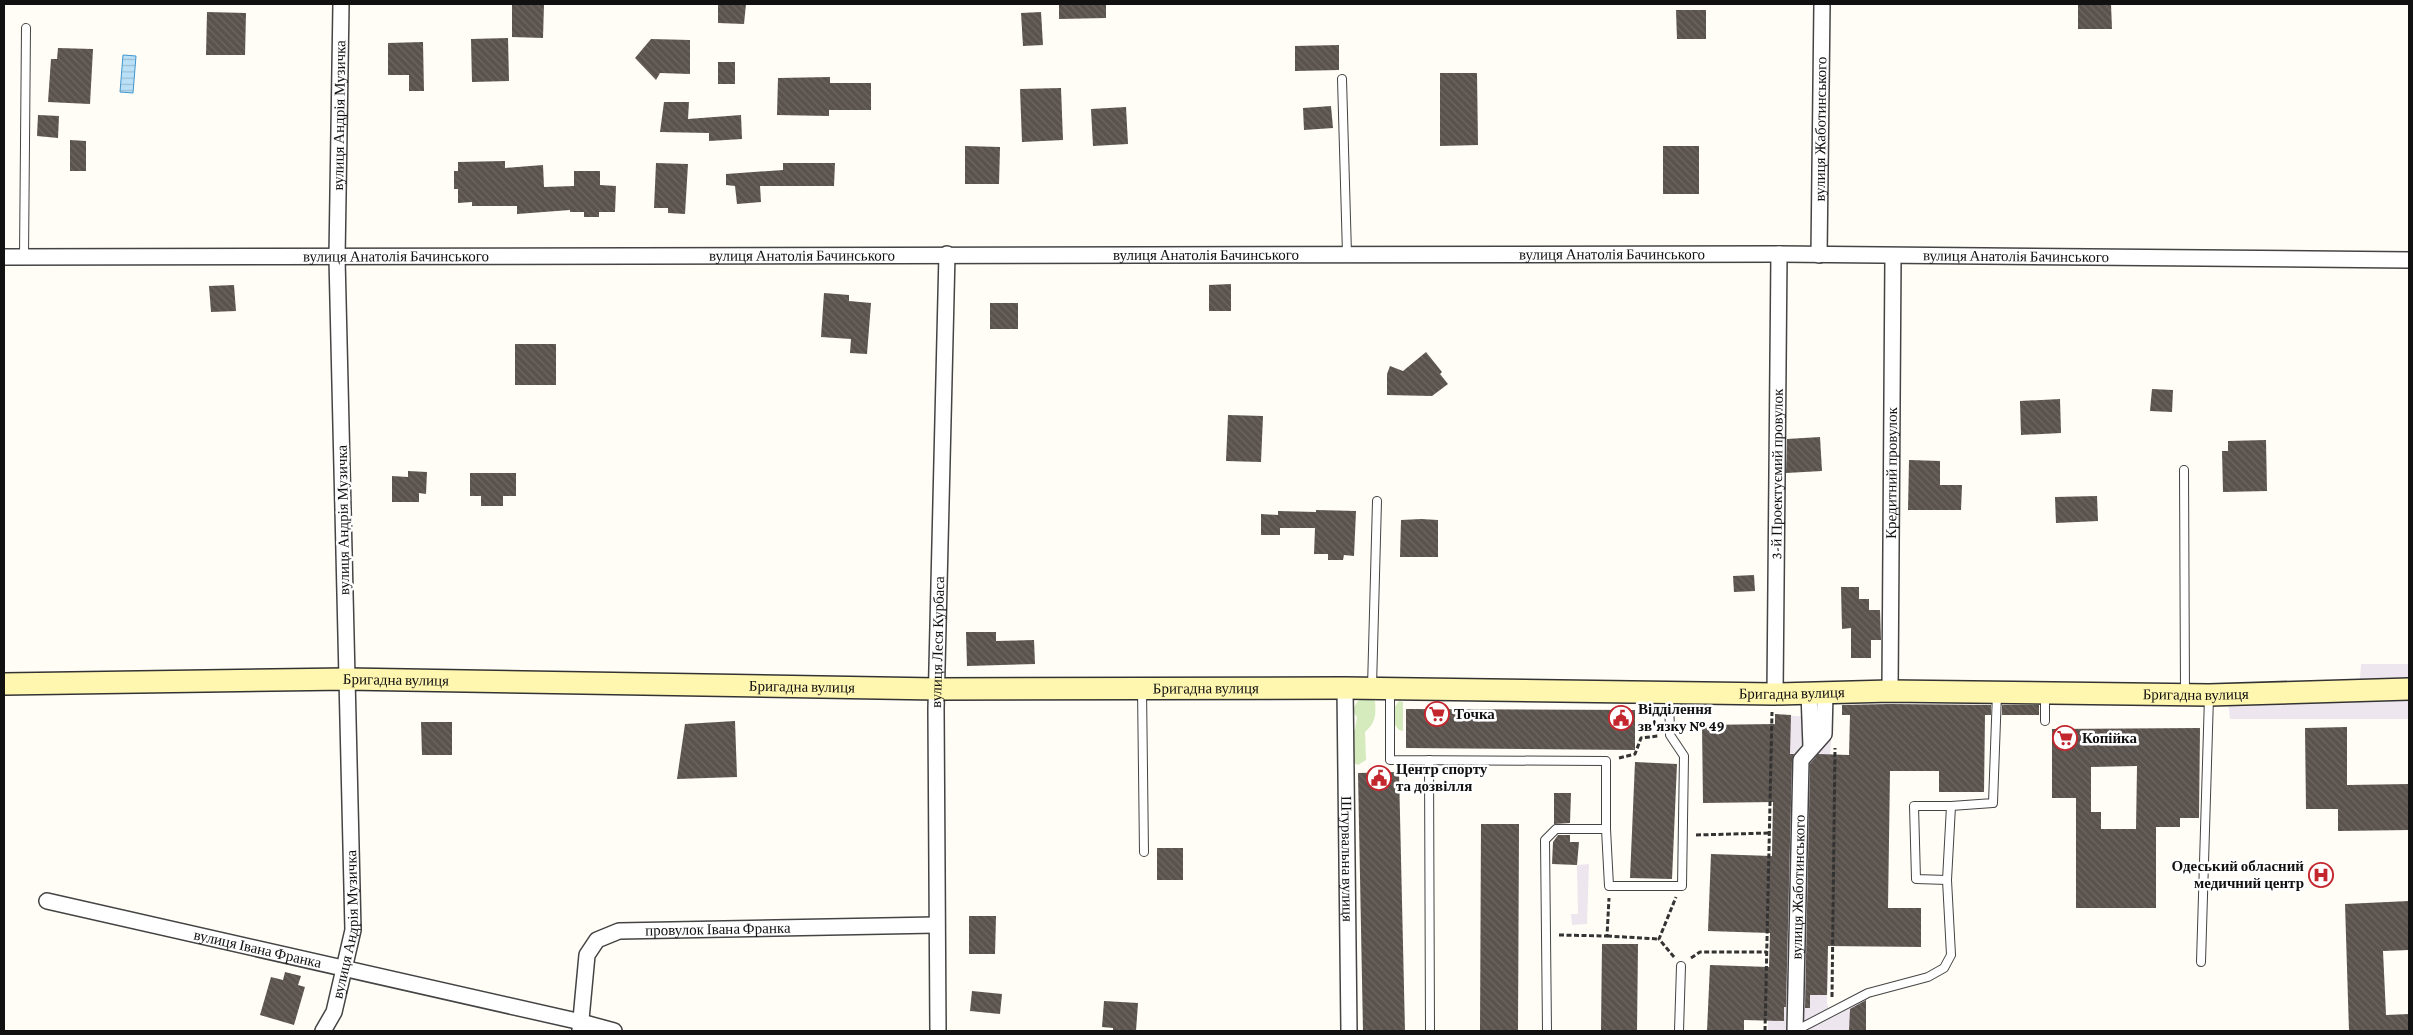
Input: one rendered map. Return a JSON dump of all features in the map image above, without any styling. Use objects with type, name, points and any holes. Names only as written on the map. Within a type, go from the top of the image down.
[{"type":"street","name":"вулиця Андрія Музичка","points":[[323,1031],[334,1012],[353,930],[337,258],[341,4]]},
{"type":"street","name":"вулиця Жаботинського","points":[[1819,255],[1822,4]]},
{"type":"street","name":"вулиця Анатолія Бачинського","points":[[4,257],[337,258],[947,254],[1779,254],[2409,260]]},
{"type":"street","name":"вулиця Леся Курбаса","points":[[938,1031],[936,689],[947,254]]},
{"type":"street","name":"3-й Проектуємий провулок","points":[[1774,694],[1779,254]]},
{"type":"street","name":"Кредитний провулок","points":[[1890,691],[1894,256]]},
{"type":"street","name":"Бригадна вулиця","points":[[4,684],[347,679],[936,689],[1345,688],[1774,694],[1890,691],[2185,695],[2409,689]]},
{"type":"street","name":"Штурвальна вулиця","points":[[1345,688],[1349,1031]]},
{"type":"street","name":"вулиця Жаботинського","points":[[1795,1031],[1801,760],[1824,734],[1817,693]]},
{"type":"street","name":"вулиця Івана Франка","points":[[47,901],[345,968],[580,1026],[614,1031]]},
{"type":"street","name":"провулок Івана Франка","points":[[580,1026],[587,955],[597,940],[619,931],[936,925]]},
{"type":"lane","points":[[24,257],[26,28]]},
{"type":"lane","points":[[1342,79],[1347,254]]},
{"type":"lane","points":[[2184,470],[2185,695]]},
{"type":"lane","points":[[1377,501],[1381,689],[1390,760],[1606,761],[1606,829],[1609,886],[1682,886],[1684,756],[1670,735],[1669,693]]},
{"type":"lane","points":[[1142,689],[1144,852]]},
{"type":"lane","points":[[1947,880],[1916,879],[1914,806],[1993,803],[1997,692]]},
{"type":"lane","points":[[2044,693],[2045,721]]},
{"type":"lane","points":[[2201,962],[2209,695]]},
{"type":"lane","points":[[1429,760],[1430,1031]]},
{"type":"lane","points":[[1795,1031],[1868,994],[1928,977],[1944,968],[1951,955],[1947,880],[1952,806]]},
{"type":"lane","points":[[1547,1031],[1545,840],[1556,829],[1606,829]]},
{"type":"lane","points":[[1679,1031],[1681,966]]},
{"type":"path","points":[[1765,1031],[1774,694]]},
{"type":"path","points":[[1606,761],[1635,754],[1641,738],[1670,735]]},
{"type":"path","points":[[1832,1002],[1835,741]]},
{"type":"path","points":[[1683,835],[1770,833]]},
{"type":"path","points":[[1608,936],[1609,886]]},
{"type":"path","points":[[1659,940],[1682,886]]},
{"type":"path","points":[[1546,934],[1659,940],[1681,966],[1700,952],[1767,952]]},
{"type":"shaded area","points":[[2361,664],[2409,664],[2409,719],[2230,719],[2228,701],[2360,680]]},
{"type":"shaded area","points":[[1775,715],[1818,717],[1831,738],[1822,967],[1828,967],[1827,1003],[1831,1018],[1866,1000],[1866,1031],[1768,1031]]},
{"type":"shaded area","points":[[1589,864],[1587,924],[1572,925],[1571,914],[1578,914],[1577,865]]},
{"type":"green space","points":[[1362,698],[1369,698],[1375,701],[1375,714],[1371,725],[1365,732],[1366,760],[1358,765],[1349,760],[1348,730],[1355,730],[1357,717],[1352,711],[1357,702]]},
{"type":"green space","points":[[1399,701],[1403,702],[1403,731],[1399,730],[1393,719],[1394,708]]},
{"type":"water","points":[[123,55],[136,56],[133,93],[120,92]]},
{"type":"building","points":[[512,4],[544,4],[543,38],[512,37]]},
{"type":"building","points":[[718,4],[746,4],[744,24],[718,23]]},
{"type":"building","points":[[1059,4],[1106,4],[1106,18],[1059,19]]},
{"type":"building","points":[[2078,4],[2111,4],[2112,29],[2078,29]]},
{"type":"building","points":[[1676,10],[1706,10],[1706,39],[1677,39]]},
{"type":"building","points":[[207,12],[246,13],[245,55],[206,55]]},
{"type":"building","points":[[1041,12],[1043,45],[1023,46],[1021,13]]},
{"type":"building","points":[[508,38],[509,81],[472,82],[471,39]]},
{"type":"building","points":[[651,39],[690,40],[690,74],[660,73],[656,80],[635,58]]},
{"type":"building","points":[[423,42],[424,91],[409,91],[409,75],[388,75],[388,43]]},
{"type":"building","points":[[1339,45],[1339,70],[1295,71],[1295,46]]},
{"type":"building","points":[[58,48],[93,49],[90,104],[48,102],[51,59],[57,59]]},
{"type":"building","points":[[718,62],[735,62],[735,84],[718,84]]},
{"type":"building","points":[[1440,73],[1477,73],[1478,145],[1440,146]]},
{"type":"building","points":[[830,77],[830,83],[871,83],[871,110],[829,110],[829,116],[777,115],[778,78]]},
{"type":"building","points":[[1061,88],[1063,140],[1022,142],[1020,89]]},
{"type":"building","points":[[664,102],[689,102],[688,119],[741,115],[742,139],[709,141],[709,133],[660,132]]},
{"type":"building","points":[[1331,106],[1333,128],[1304,130],[1303,108]]},
{"type":"building","points":[[1126,107],[1128,144],[1093,146],[1091,109]]},
{"type":"building","points":[[38,115],[59,116],[58,138],[37,136]]},
{"type":"building","points":[[70,140],[86,141],[86,171],[70,171]]},
{"type":"building","points":[[965,146],[1000,147],[999,184],[965,184]]},
{"type":"building","points":[[1663,146],[1699,146],[1699,194],[1663,194]]},
{"type":"building","points":[[505,161],[505,168],[543,165],[544,187],[574,186],[574,171],[600,171],[600,185],[616,186],[615,212],[599,212],[599,217],[584,217],[584,212],[570,212],[570,210],[517,214],[517,206],[472,206],[472,202],[458,203],[458,189],[454,189],[454,171],[458,171],[458,162]]},
{"type":"building","points":[[656,163],[688,164],[685,214],[668,213],[668,208],[654,208]]},
{"type":"building","points":[[783,163],[835,163],[834,186],[760,186],[761,202],[737,204],[735,186],[726,185],[726,174],[783,170]]},
{"type":"building","points":[[1231,284],[1231,311],[1209,311],[1209,285]]},
{"type":"building","points":[[234,285],[236,311],[211,312],[209,286]]},
{"type":"building","points":[[824,293],[849,295],[849,301],[871,303],[867,354],[850,353],[851,339],[821,337]]},
{"type":"building","points":[[990,303],[1018,303],[1018,329],[990,329]]},
{"type":"building","points":[[515,344],[556,344],[556,385],[515,385]]},
{"type":"building","points":[[1426,352],[1442,372],[1440,374],[1448,384],[1432,396],[1387,395],[1387,374],[1390,366],[1403,371]]},
{"type":"building","points":[[2152,389],[2173,390],[2172,412],[2150,411]]},
{"type":"building","points":[[2060,399],[2061,433],[2021,435],[2020,401]]},
{"type":"building","points":[[1228,415],[1263,416],[1261,462],[1226,461]]},
{"type":"building","points":[[1820,437],[1822,471],[1786,473],[1787,439]]},
{"type":"building","points":[[2266,440],[2267,491],[2223,492],[2222,451],[2228,451],[2228,441]]},
{"type":"building","points":[[1909,460],[1940,461],[1940,485],[1962,485],[1961,510],[1908,510]]},
{"type":"building","points":[[408,471],[427,472],[426,494],[419,493],[419,502],[392,502],[392,476],[408,477]]},
{"type":"building","points":[[470,473],[516,473],[516,496],[503,496],[503,506],[481,506],[481,496],[470,496]]},
{"type":"building","points":[[2097,496],[2098,521],[2056,523],[2055,497]]},
{"type":"building","points":[[1316,510],[1356,511],[1354,556],[1344,555],[1343,560],[1328,560],[1328,554],[1314,554],[1315,528],[1280,528],[1280,535],[1261,535],[1261,514],[1278,515],[1278,511],[1316,512]]},
{"type":"building","points":[[1401,520],[1438,520],[1438,557],[1400,557]]},
{"type":"building","points":[[1754,575],[1755,591],[1734,592],[1733,576]]},
{"type":"building","points":[[1841,587],[1859,587],[1859,599],[1869,599],[1869,610],[1880,610],[1881,640],[1871,640],[1871,658],[1851,658],[1851,628],[1842,629]]},
{"type":"building","points":[[966,632],[996,632],[996,641],[1034,640],[1035,664],[967,666]]},
{"type":"building","points":[[1842,705],[1991,705],[1991,715],[1985,715],[1984,792],[1939,792],[1939,771],[1890,771],[1888,908],[1921,908],[1921,947],[1828,946],[1827,995],[1810,995],[1810,1008],[1805,1008],[1810,764],[1818,754],[1849,755],[1850,715],[1842,715]]},
{"type":"building","points":[[2002,705],[2039,705],[2039,715],[2002,715]]},
{"type":"building","points":[[1406,709],[1635,710],[1635,750],[1406,748]]},
{"type":"building","points":[[1775,714],[1791,715],[1790,754],[1794,754],[1792,760],[1786,1007],[1784,1007],[1784,1021],[1744,1020],[1744,1031],[1707,1031],[1710,965],[1769,967],[1770,933],[1708,931],[1711,854],[1772,856],[1773,802],[1703,803],[1702,725],[1775,724]]},
{"type":"building","points":[[735,721],[737,777],[677,779],[685,724]]},
{"type":"building","points":[[421,722],[452,722],[452,755],[422,755]]},
{"type":"building","points":[[2347,727],[2347,785],[2409,784],[2409,830],[2338,831],[2338,809],[2306,809],[2305,728]]},
{"type":"building","points":[[2200,728],[2199,818],[2180,818],[2180,827],[2156,827],[2156,908],[2076,908],[2076,798],[2052,798],[2052,729]],"holes":[[[2137,766],[2136,829],[2101,829],[2101,812],[2091,812],[2091,767]]]},
{"type":"building","points":[[1635,762],[1677,764],[1672,879],[1630,878]]},
{"type":"building","points":[[1399,772],[1405,1031],[1363,1031],[1358,773]]},
{"type":"building","points":[[1554,793],[1571,793],[1570,823],[1554,824]]},
{"type":"building","points":[[1481,824],[1519,824],[1518,1031],[1480,1031]]},
{"type":"building","points":[[1558,835],[1570,835],[1570,842],[1579,842],[1577,865],[1552,864],[1553,842]]},
{"type":"building","points":[[1157,848],[1183,848],[1183,880],[1157,880]]},
{"type":"building","points":[[2409,901],[2409,950],[2383,951],[2386,1015],[2409,1014],[2409,1031],[2349,1031],[2345,904]]},
{"type":"building","points":[[969,916],[996,916],[995,954],[969,954]]},
{"type":"building","points":[[1602,944],[1638,944],[1637,1031],[1601,1031]]},
{"type":"building","points":[[285,972],[301,976],[298,985],[305,987],[294,1025],[260,1015],[271,977],[283,980]]},
{"type":"building","points":[[972,991],[1002,994],[1000,1014],[970,1011]]},
{"type":"building","points":[[1866,1000],[1866,1031],[1849,1031],[1850,1009]]},
{"type":"building","points":[[1104,1001],[1138,1003],[1136,1031],[1113,1031],[1113,1028],[1102,1027]]},
{"type":"place","name":"Точка","points":[[1437,714]]},
{"type":"place","name":"Відділення зв'язку № 49","points":[[1621,718]]},
{"type":"place","name":"Копійка","points":[[2065,738]]},
{"type":"place","name":"Центр спорту та дозвілля","points":[[1379,778]]},
{"type":"place","name":"Одеський обласний медичний центр","points":[[2321,875]]}]
